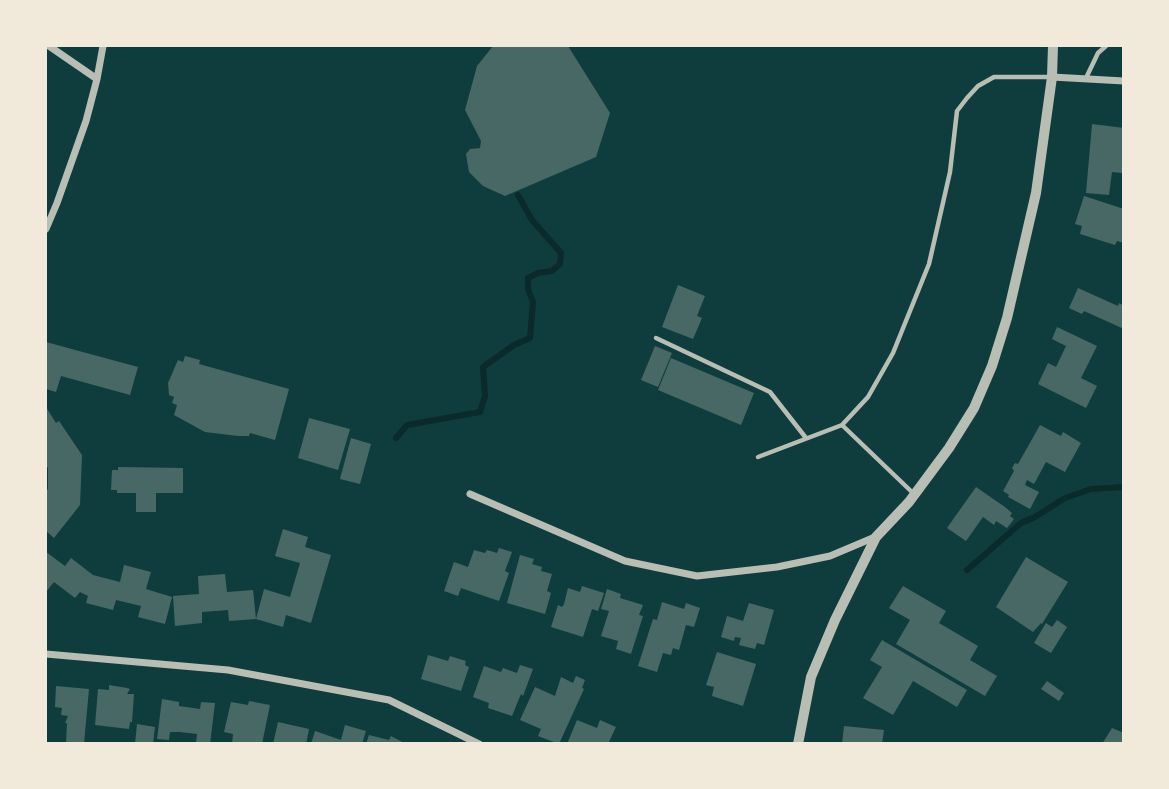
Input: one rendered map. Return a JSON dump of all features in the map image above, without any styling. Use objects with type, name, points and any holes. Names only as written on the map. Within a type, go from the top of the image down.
[{"type":"street","points":[[49,46],[97,79]]},
{"type":"street","points":[[46,229],[86,121],[103,46]]},
{"type":"street","points":[[798,744],[811,677],[876,537],[915,495],[949,448],[974,408],[992,366],[1007,318],[1036,192],[1052,76],[1053,46]]},
{"type":"street","points":[[1052,76],[1124,80]]},
{"type":"street","points":[[470,494],[625,561],[697,576],[777,567],[830,556],[876,537]]},
{"type":"street","points":[[46,654],[228,670],[389,700],[479,744]]},
{"type":"lane","points":[[1086,78],[1098,54],[1106,46]]},
{"type":"lane","points":[[758,457],[842,425],[868,397],[893,353],[929,264],[950,172],[957,111],[978,86],[994,77],[1052,76]]},
{"type":"lane","points":[[656,338],[769,392],[806,439]]},
{"type":"lane","points":[[842,425],[915,495]]},
{"type":"building","points":[[493,46],[568,46],[610,113],[596,157],[505,196],[483,186],[469,172],[466,154],[470,149],[480,148],[481,141],[465,110],[477,66]]},
{"type":"building","points":[[1092,124],[1124,128],[1122,173],[1112,172],[1109,195],[1086,193]]},
{"type":"building","points":[[1084,196],[1124,209],[1124,243],[1117,241],[1115,245],[1080,234],[1082,226],[1075,224]]},
{"type":"building","points":[[678,285],[705,296],[697,316],[702,318],[693,339],[662,327]]},
{"type":"building","points":[[1078,288],[1118,306],[1119,303],[1124,306],[1124,329],[1084,311],[1082,314],[1069,308]]},
{"type":"building","points":[[1057,327],[1097,346],[1081,378],[1097,386],[1086,408],[1038,384],[1048,363],[1056,367],[1066,346],[1052,339]]},
{"type":"building","points":[[46,342],[138,367],[130,395],[61,376],[56,392],[46,389]]},
{"type":"building","points":[[655,346],[672,353],[658,387],[641,380]]},
{"type":"building","points":[[185,356],[200,360],[199,364],[289,389],[275,440],[250,433],[249,436],[238,436],[205,432],[174,415],[177,405],[172,403],[174,397],[169,395],[168,383],[178,360],[183,362]]},
{"type":"building","points":[[671,358],[754,393],[741,425],[658,390]]},
{"type":"building","points":[[46,407],[82,455],[80,505],[54,538],[46,531]]},
{"type":"building","points":[[309,418],[350,429],[338,470],[298,458]]},
{"type":"building","points":[[1040,425],[1061,436],[1063,432],[1081,443],[1065,472],[1046,462],[1034,484],[1027,480],[1025,485],[1039,492],[1030,509],[1008,497],[1003,491],[1014,471],[1012,468],[1015,463],[1018,464]]},
{"type":"building","points":[[351,438],[371,444],[360,484],[340,479]]},
{"type":"building","points":[[118,467],[183,468],[183,493],[156,493],[156,512],[136,512],[136,493],[117,493],[117,490],[111,490],[112,470],[118,470]]},
{"type":"building","points":[[976,487],[1005,507],[1014,519],[1007,528],[996,521],[994,525],[983,517],[966,541],[947,528]]},
{"type":"building","points":[[283,529],[308,537],[305,547],[331,555],[311,623],[286,615],[283,627],[256,619],[264,589],[290,597],[300,563],[275,556]]},
{"type":"building","points":[[499,548],[512,552],[505,571],[509,573],[499,601],[461,588],[458,596],[444,591],[454,562],[468,567],[474,550],[497,553]]},
{"type":"building","points":[[46,552],[65,566],[71,558],[93,575],[120,582],[124,565],[151,572],[146,589],[172,597],[165,624],[138,617],[141,606],[116,600],[113,610],[86,603],[88,596],[80,592],[75,598],[54,582],[46,592]]},
{"type":"building","points":[[520,555],[534,559],[532,564],[542,567],[541,571],[552,574],[547,591],[551,593],[545,614],[507,603]]},
{"type":"building","points":[[1026,557],[1068,582],[1042,624],[1033,632],[996,607]]},
{"type":"building","points":[[225,574],[227,592],[253,590],[256,619],[229,621],[228,610],[202,612],[202,623],[175,626],[173,596],[199,594],[198,576]]},
{"type":"building","points":[[582,586],[604,593],[598,611],[592,609],[583,637],[551,627],[558,605],[562,607],[564,604],[568,588],[580,592]]},
{"type":"building","points":[[903,586],[946,611],[939,623],[978,646],[970,660],[997,676],[985,696],[896,644],[910,620],[889,608]]},
{"type":"building","points":[[607,589],[621,594],[620,598],[643,605],[639,615],[643,616],[631,654],[616,649],[618,641],[601,636],[609,611],[601,609]]},
{"type":"building","points":[[662,602],[684,609],[686,603],[700,608],[694,627],[686,625],[679,650],[673,648],[671,655],[663,653],[657,672],[638,666],[653,619],[657,620]]},
{"type":"building","points":[[749,603],[774,610],[764,645],[757,643],[755,649],[739,645],[741,638],[735,637],[734,641],[721,637],[727,616],[743,621]]},
{"type":"building","points":[[1057,620],[1067,627],[1051,653],[1034,643],[1046,623],[1052,627]]},
{"type":"building","points":[[882,640],[967,690],[957,707],[913,681],[893,715],[863,698],[882,667],[870,660]]},
{"type":"building","points":[[717,652],[756,664],[743,706],[712,696],[714,687],[706,685]]},
{"type":"building","points":[[428,655],[448,661],[450,656],[466,661],[465,665],[469,667],[461,691],[421,679]]},
{"type":"building","points":[[520,665],[533,669],[512,716],[488,708],[489,703],[473,697],[484,666],[501,672],[503,668],[517,673]]},
{"type":"building","points":[[576,676],[585,680],[584,689],[559,744],[538,736],[541,729],[520,720],[535,687],[555,696],[561,677],[573,683]]},
{"type":"building","points":[[1047,681],[1064,693],[1059,701],[1041,689]]},
{"type":"building","points":[[109,685],[130,689],[127,694],[134,694],[129,729],[95,725],[98,689],[109,690]]},
{"type":"building","points":[[56,686],[89,689],[84,744],[66,743],[65,723],[68,716],[61,715],[62,708],[55,707]]},
{"type":"building","points":[[162,699],[179,702],[179,706],[200,709],[201,702],[215,703],[210,744],[196,743],[197,734],[180,732],[170,732],[169,740],[157,739]]},
{"type":"building","points":[[249,701],[270,705],[262,744],[232,744],[233,734],[224,732],[231,702],[248,705]]},
{"type":"building","points":[[577,720],[597,728],[600,720],[616,727],[608,744],[567,744]]},
{"type":"building","points":[[278,722],[309,729],[306,744],[273,744]]},
{"type":"building","points":[[137,724],[155,727],[153,744],[135,744]]},
{"type":"building","points":[[345,725],[366,731],[362,744],[311,744],[315,731],[341,740]]},
{"type":"building","points":[[844,726],[884,730],[882,744],[842,744]]},
{"type":"building","points":[[1112,728],[1124,733],[1124,744],[1102,744]]},
{"type":"building","points":[[369,735],[389,740],[391,736],[406,744],[366,744]]},
{"type":"waterway","points":[[396,438],[407,425],[480,412],[485,396],[483,367],[514,345],[530,338],[533,302],[528,289],[528,278],[552,271],[560,264],[561,253],[532,220],[518,195]]},
{"type":"waterway","points":[[967,570],[1021,523],[1065,498],[1091,489],[1124,487]]}]
